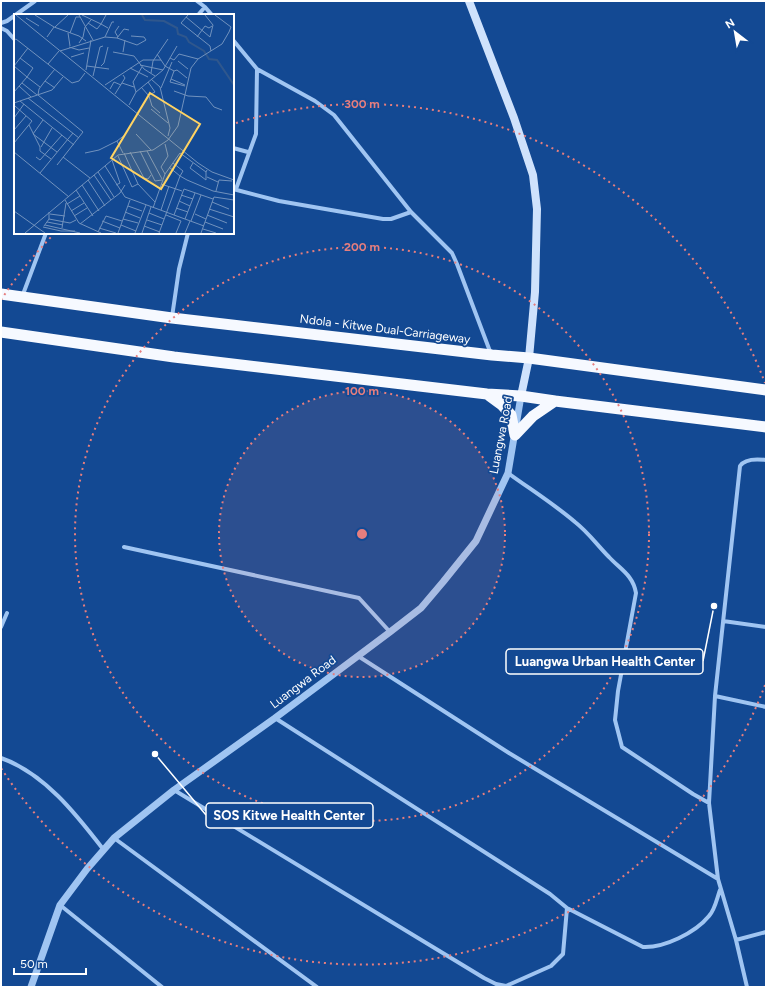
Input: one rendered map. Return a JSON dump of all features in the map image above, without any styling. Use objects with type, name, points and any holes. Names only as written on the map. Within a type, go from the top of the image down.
[{"type":"highway","name":"Ndola - Kitwe Dual-Carriageway","points":[[1,294],[172,318],[529,358],[766,390]]},
{"type":"highway","points":[[1,332],[174,357],[487,394],[521,396],[766,428]]},
{"type":"highway","points":[[487,394],[502,405],[510,415],[515,435]]},
{"type":"highway","points":[[515,435],[533,416],[555,401]]},
{"type":"main road","name":"Luangwa Road","points":[[469,1],[514,118],[533,175],[537,209],[536,292],[529,358],[521,396]]},
{"type":"street","points":[[17,14],[35,1]]},
{"type":"street","points":[[197,1],[211,14]]},
{"type":"street","points":[[199,14],[204,6]]},
{"type":"street","points":[[1,23],[14,16]]},
{"type":"street","points":[[1,28],[7,31],[14,39]]},
{"type":"street","points":[[234,41],[257,69],[315,101],[334,115],[410,212],[452,253],[492,355]]},
{"type":"street","points":[[257,69],[256,134],[234,189],[280,201],[383,219],[391,219],[410,212]]},
{"type":"street","points":[[234,148],[248,152]]},
{"type":"street","points":[[21,297],[46,234]]},
{"type":"street","points":[[172,318],[179,269],[188,234]]},
{"type":"street","name":"Luangwa Road","points":[[31,987],[60,905],[103,848],[174,790],[275,718],[421,608],[476,541],[508,473],[521,396]]},
{"type":"street","points":[[747,987],[736,940],[720,889],[709,803],[715,696],[740,466],[746,461],[757,459],[766,460]]},
{"type":"street","points":[[508,473],[576,522],[615,564],[625,571],[631,578],[636,593],[618,691],[615,720],[622,747],[709,803]]},
{"type":"street","points":[[124,547],[359,598],[390,632]]},
{"type":"street","points":[[1,627],[7,613]]},
{"type":"street","points":[[723,621],[766,627]]},
{"type":"street","points":[[358,656],[509,753],[718,879]]},
{"type":"street","points":[[715,696],[766,707]]},
{"type":"street","points":[[275,718],[550,894],[567,908],[643,947],[653,947],[687,934],[710,915],[720,889]]},
{"type":"street","points":[[1,758],[32,774],[73,811],[103,848]]},
{"type":"street","points":[[174,790],[470,970],[496,984],[506,986],[551,966],[563,954],[567,908]]},
{"type":"street","points":[[114,838],[317,987]]},
{"type":"street","points":[[60,905],[162,987]]},
{"type":"street","points":[[736,940],[766,932]]},
{"type":"place","name":"Luangwa Urban Health Center","points":[[714,606]]},
{"type":"place","name":"SOS Kitwe Health Center","points":[[155,754]]}]
